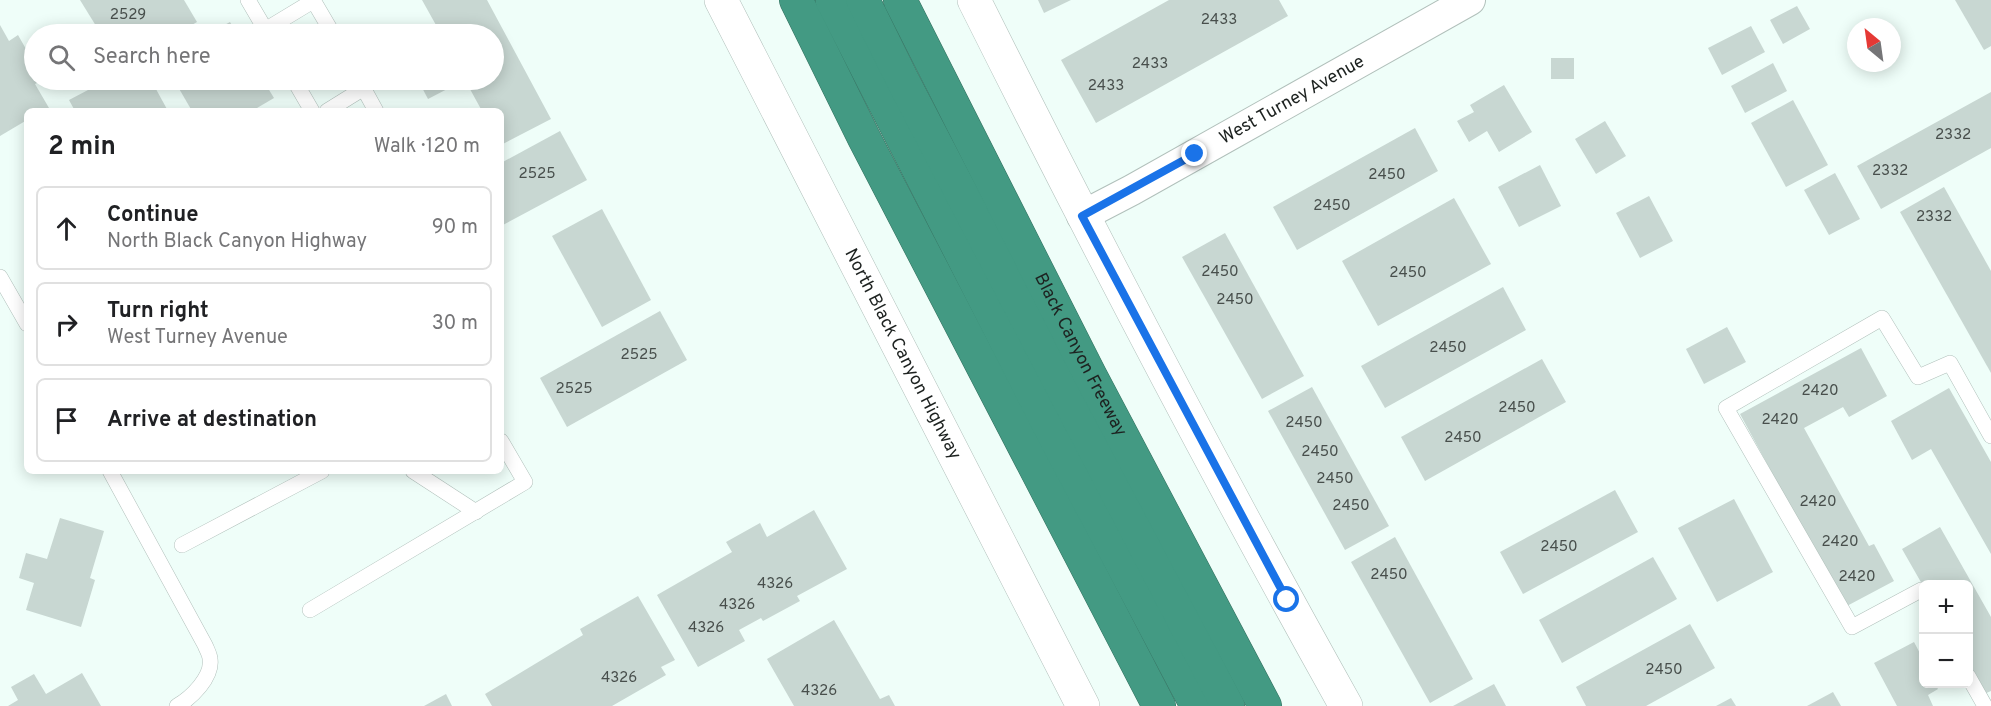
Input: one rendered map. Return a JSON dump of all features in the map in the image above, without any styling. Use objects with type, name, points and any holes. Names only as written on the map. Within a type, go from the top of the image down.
[{"type":"highway","points":[[796,0],[897,201],[1159,706]]},
{"type":"highway","points":[[832,0],[1056,440],[1197,706]]},
{"type":"highway","points":[[863,0],[912,100],[1228,706]]},
{"type":"highway","name":"Black Canyon Freeway","points":[[900,0],[1023,245],[1266,706]]},
{"type":"highway","points":[[1222,625],[1286,706]]},
{"type":"main road","name":"North Black Canyon Highway","points":[[721,0],[1083,706]]},
{"type":"main road","points":[[974,0],[1082,216],[1287,600],[1347,706]]},
{"type":"street","name":"West Turney Avenue","points":[[1082,216],[1470,0]]},
{"type":"lane","points":[[248,0],[262,24]]},
{"type":"lane","points":[[279,24],[313,1],[327,24]]},
{"type":"lane","points":[[300,90],[310,108]]},
{"type":"lane","points":[[331,108],[354,90]]},
{"type":"lane","points":[[365,90],[374,108]]},
{"type":"lane","points":[[0,277],[24,319]]},
{"type":"lane","points":[[1919,591],[1852,627],[1726,408],[1882,318],[1918,377],[1950,363],[1991,436]]},
{"type":"lane","points":[[310,610],[525,482],[504,446]]},
{"type":"lane","points":[[112,474],[211,660],[210,669],[201,685],[177,706]]},
{"type":"lane","points":[[182,545],[316,474]]},
{"type":"lane","points":[[418,474],[476,512]]},
{"type":"lane","points":[[1973,685],[1985,706]]},
{"type":"building","points":[[80,0],[184,0],[197,22],[194,24],[95,24]]},
{"type":"building","points":[[422,0],[487,0],[500,24],[435,24]]},
{"type":"building","points":[[1038,0],[1071,0],[1044,13]]},
{"type":"building","points":[[1169,0],[1279,0],[1288,16],[1096,123],[1061,60]]},
{"type":"building","points":[[1955,0],[1991,0],[1991,46],[1984,50]]},
{"type":"building","points":[[1797,6],[1810,29],[1783,44],[1770,20]]},
{"type":"building","points":[[0,25],[9,41],[18,35],[24,46],[24,90],[38,90],[49,108],[24,108],[24,122],[0,136]]},
{"type":"building","points":[[1751,26],[1765,52],[1722,75],[1708,48]]},
{"type":"building","points":[[504,32],[551,119],[504,143],[504,108],[480,108],[470,90],[504,90]]},
{"type":"building","points":[[1551,58],[1574,58],[1574,79],[1551,79]]},
{"type":"building","points":[[1773,63],[1787,91],[1745,113],[1731,86]]},
{"type":"building","points":[[1504,85],[1532,132],[1499,152],[1487,131],[1469,142],[1457,121],[1474,112],[1470,105]]},
{"type":"building","points":[[88,90],[156,90],[166,108],[73,108],[69,100]]},
{"type":"building","points":[[180,90],[269,90],[274,98],[257,108],[190,108]]},
{"type":"building","points":[[423,90],[445,90],[428,99]]},
{"type":"building","points":[[1991,92],[1991,148],[1881,209],[1857,166]]},
{"type":"building","points":[[1793,100],[1828,165],[1786,187],[1751,123]]},
{"type":"building","points":[[1605,121],[1626,156],[1596,174],[1575,139]]},
{"type":"building","points":[[1415,128],[1438,171],[1297,250],[1273,207]]},
{"type":"building","points":[[560,131],[587,180],[504,224],[504,161]]},
{"type":"building","points":[[1540,165],[1561,206],[1519,227],[1498,187]]},
{"type":"building","points":[[1835,173],[1860,219],[1829,235],[1804,190]]},
{"type":"building","points":[[1944,187],[1991,271],[1991,373],[1900,212]]},
{"type":"building","points":[[1649,196],[1673,241],[1640,258],[1616,213]]},
{"type":"building","points":[[1454,198],[1491,264],[1378,326],[1342,261]]},
{"type":"building","points":[[602,209],[651,300],[602,327],[552,236]]},
{"type":"building","points":[[1225,233],[1304,376],[1262,399],[1182,257]]},
{"type":"building","points":[[1503,287],[1526,330],[1385,408],[1361,366]]},
{"type":"building","points":[[660,311],[687,360],[567,427],[540,378]]},
{"type":"building","points":[[1727,327],[1746,362],[1704,384],[1686,349]]},
{"type":"building","points":[[1861,348],[1887,396],[1849,417],[1843,407],[1804,428],[1869,546],[1874,544],[1894,581],[1845,607],[1740,414]]},
{"type":"building","points":[[1542,359],[1566,402],[1425,481],[1401,437]]},
{"type":"building","points":[[1312,387],[1389,526],[1345,550],[1268,411]]},
{"type":"building","points":[[1949,388],[1991,462],[1991,554],[1931,449],[1912,460],[1891,421]]},
{"type":"building","points":[[1615,490],[1638,532],[1523,594],[1500,552]]},
{"type":"building","points":[[1734,499],[1773,572],[1717,602],[1678,528]]},
{"type":"building","points":[[814,510],[847,569],[797,596],[800,601],[763,621],[761,618],[739,630],[745,641],[698,667],[657,595],[732,552],[726,542],[760,523],[767,537]]},
{"type":"building","points":[[60,518],[104,531],[90,578],[95,580],[81,627],[26,610],[34,583],[19,578],[26,553],[47,559]]},
{"type":"building","points":[[1940,527],[1970,580],[1920,580],[1902,549]]},
{"type":"building","points":[[1395,537],[1473,679],[1430,703],[1351,562]]},
{"type":"building","points":[[1653,557],[1677,599],[1562,663],[1539,620]]},
{"type":"building","points":[[1973,585],[1991,617],[1991,691],[1984,694],[1973,675]]},
{"type":"building","points":[[638,596],[675,660],[661,667],[666,675],[612,706],[492,706],[485,694],[583,635],[580,629]]},
{"type":"building","points":[[834,620],[880,699],[889,695],[895,706],[794,706],[767,659]]},
{"type":"building","points":[[1690,624],[1715,668],[1646,706],[1586,706],[1576,687]]},
{"type":"building","points":[[1914,642],[1919,652],[1919,688],[1938,689],[1928,695],[1933,706],[1897,706],[1874,663]]},
{"type":"building","points":[[82,673],[101,706],[8,706],[18,700],[11,687],[34,674],[46,694]]},
{"type":"building","points":[[1494,684],[1506,706],[1453,706]]},
{"type":"building","points":[[1833,692],[1841,706],[1807,706]]},
{"type":"building","points":[[446,694],[452,706],[424,706]]},
{"type":"building","points":[[1731,698],[1736,706],[1716,706]]},
{"type":"route","points":[[1195,154],[1082,216],[1287,600]]}]
